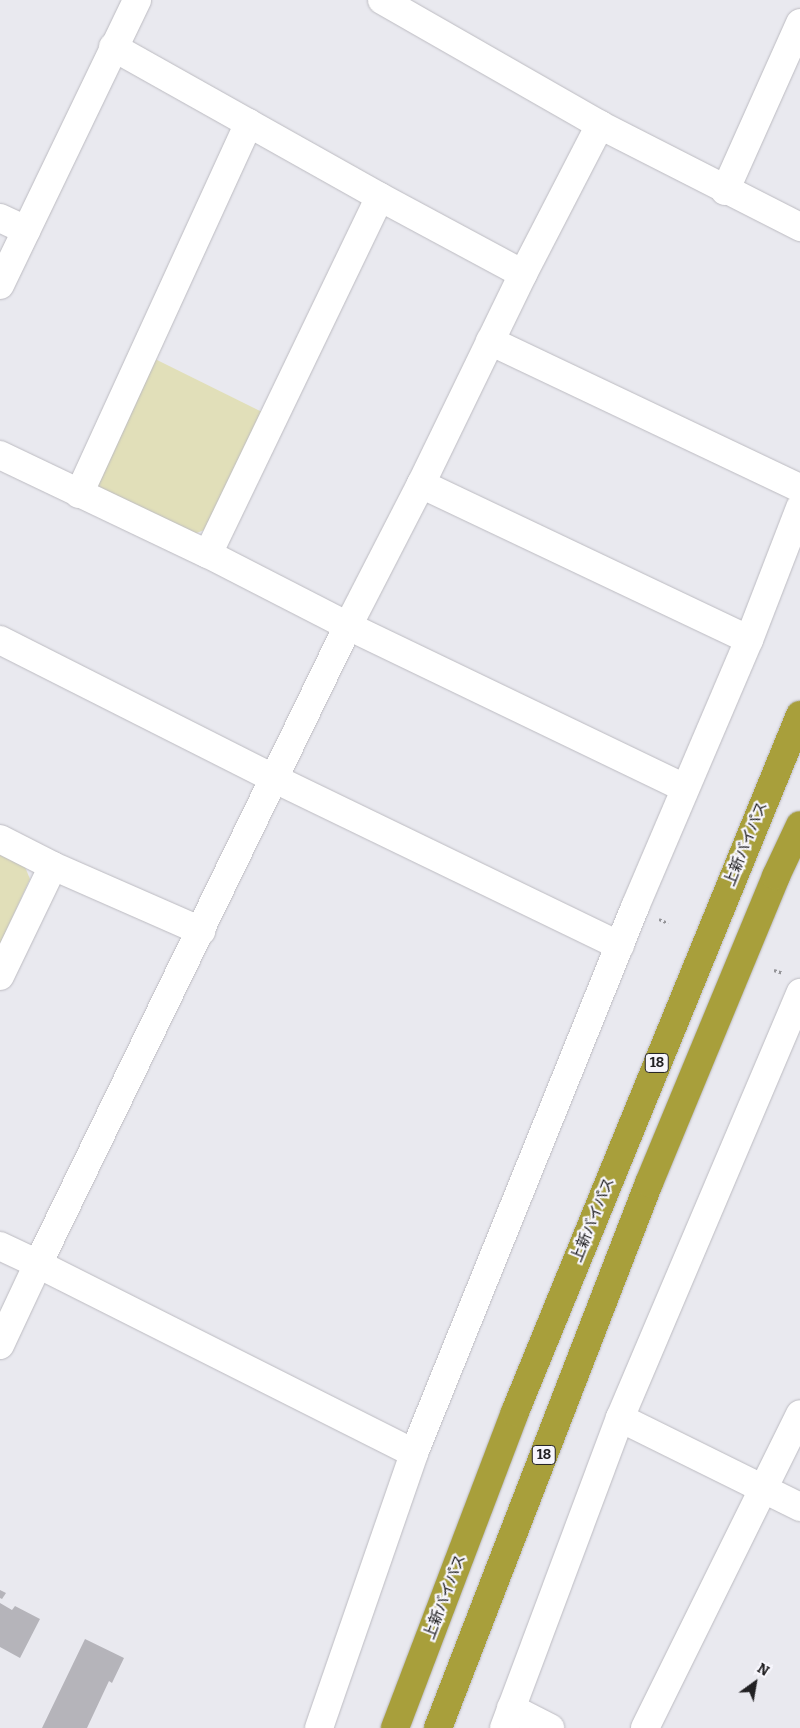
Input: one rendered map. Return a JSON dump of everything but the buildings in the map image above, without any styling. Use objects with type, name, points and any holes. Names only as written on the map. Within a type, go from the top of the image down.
[{"type":"highway","name":"上新バイパス","points":[[395,1728],[515,1412],[800,715]]},
{"type":"highway","name":"18","points":[[438,1728],[649,1183],[776,876],[800,825]]},
{"type":"street","points":[[0,286],[136,0]]},
{"type":"street","points":[[382,0],[600,125],[725,191],[800,227]]},
{"type":"street","points":[[725,191],[800,23]]},
{"type":"street","points":[[113,47],[380,197],[523,274]]},
{"type":"street","points":[[79,494],[248,123]]},
{"type":"street","points":[[0,1344],[348,626],[421,484],[523,274],[600,125]]},
{"type":"street","points":[[208,554],[380,197]]},
{"type":"street","points":[[0,218],[26,230]]},
{"type":"street","points":[[490,341],[800,488]]},
{"type":"street","points":[[0,455],[208,554],[348,626],[685,788]]},
{"type":"street","points":[[421,484],[748,640]]},
{"type":"street","points":[[319,1728],[414,1453],[620,946],[748,640],[800,508]]},
{"type":"street","points":[[0,640],[275,779],[620,946]]},
{"type":"street","points":[[0,840],[53,866],[201,931]]},
{"type":"street","points":[[0,976],[53,866]]},
{"type":"street","points":[[550,1728],[507,1718],[620,1418],[800,993]]},
{"type":"street","points":[[0,1246],[414,1453]]},
{"type":"street","points":[[645,1728],[800,1414]]},
{"type":"street","points":[[620,1418],[800,1506]]},
{"type":"shaded area","points":[[153,358],[264,413],[207,529],[194,534],[96,489]]},
{"type":"shaded area","points":[[0,855],[25,867],[30,879],[0,944]]}]
